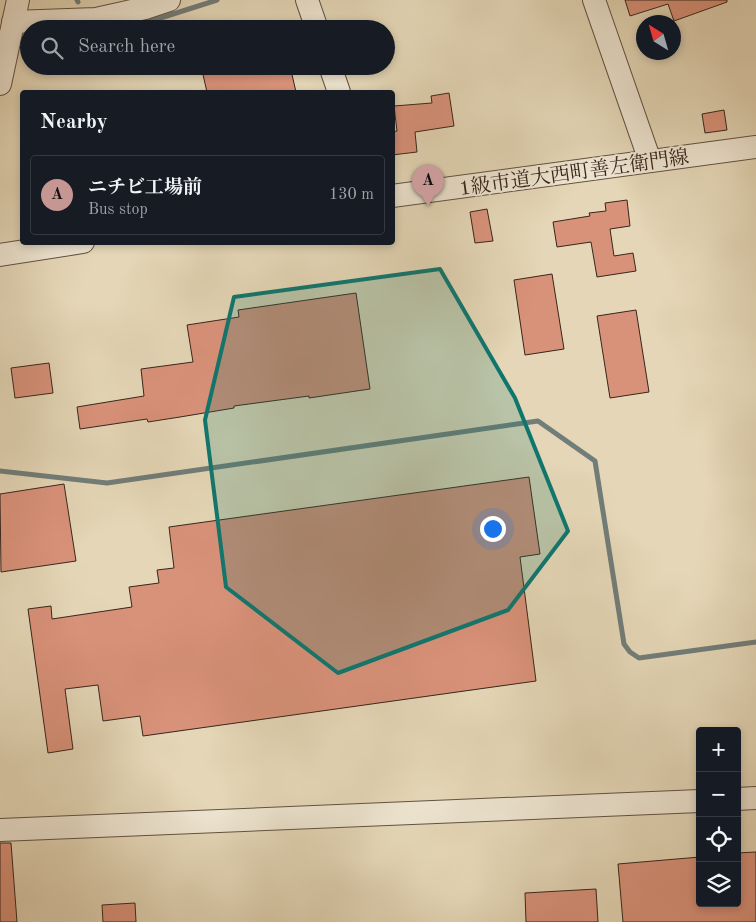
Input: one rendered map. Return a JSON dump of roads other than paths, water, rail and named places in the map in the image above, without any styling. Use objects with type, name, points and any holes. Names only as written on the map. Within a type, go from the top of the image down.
[{"type":"street","points":[[0,84],[18,0]]},
{"type":"street","points":[[68,20],[96,19],[145,8],[169,0]]},
{"type":"street","points":[[307,0],[314,20]]},
{"type":"street","points":[[594,0],[650,161]]},
{"type":"street","points":[[13,22],[20,22]]},
{"type":"street","points":[[333,75],[338,90]]},
{"type":"street","name":"1級市道大西町善左衛門線","points":[[395,196],[756,146]]},
{"type":"street","points":[[0,255],[64,245]]},
{"type":"street","points":[[741,799],[756,798]]},
{"type":"street","points":[[0,830],[696,800]]},
{"type":"waterway","points":[[154,20],[217,0]]},
{"type":"waterway","points":[[0,471],[107,483],[538,421],[595,461],[624,644],[630,652],[639,658],[756,642]]},
{"type":"place","name":"ニチビ工場前","points":[[428,206]]}]
